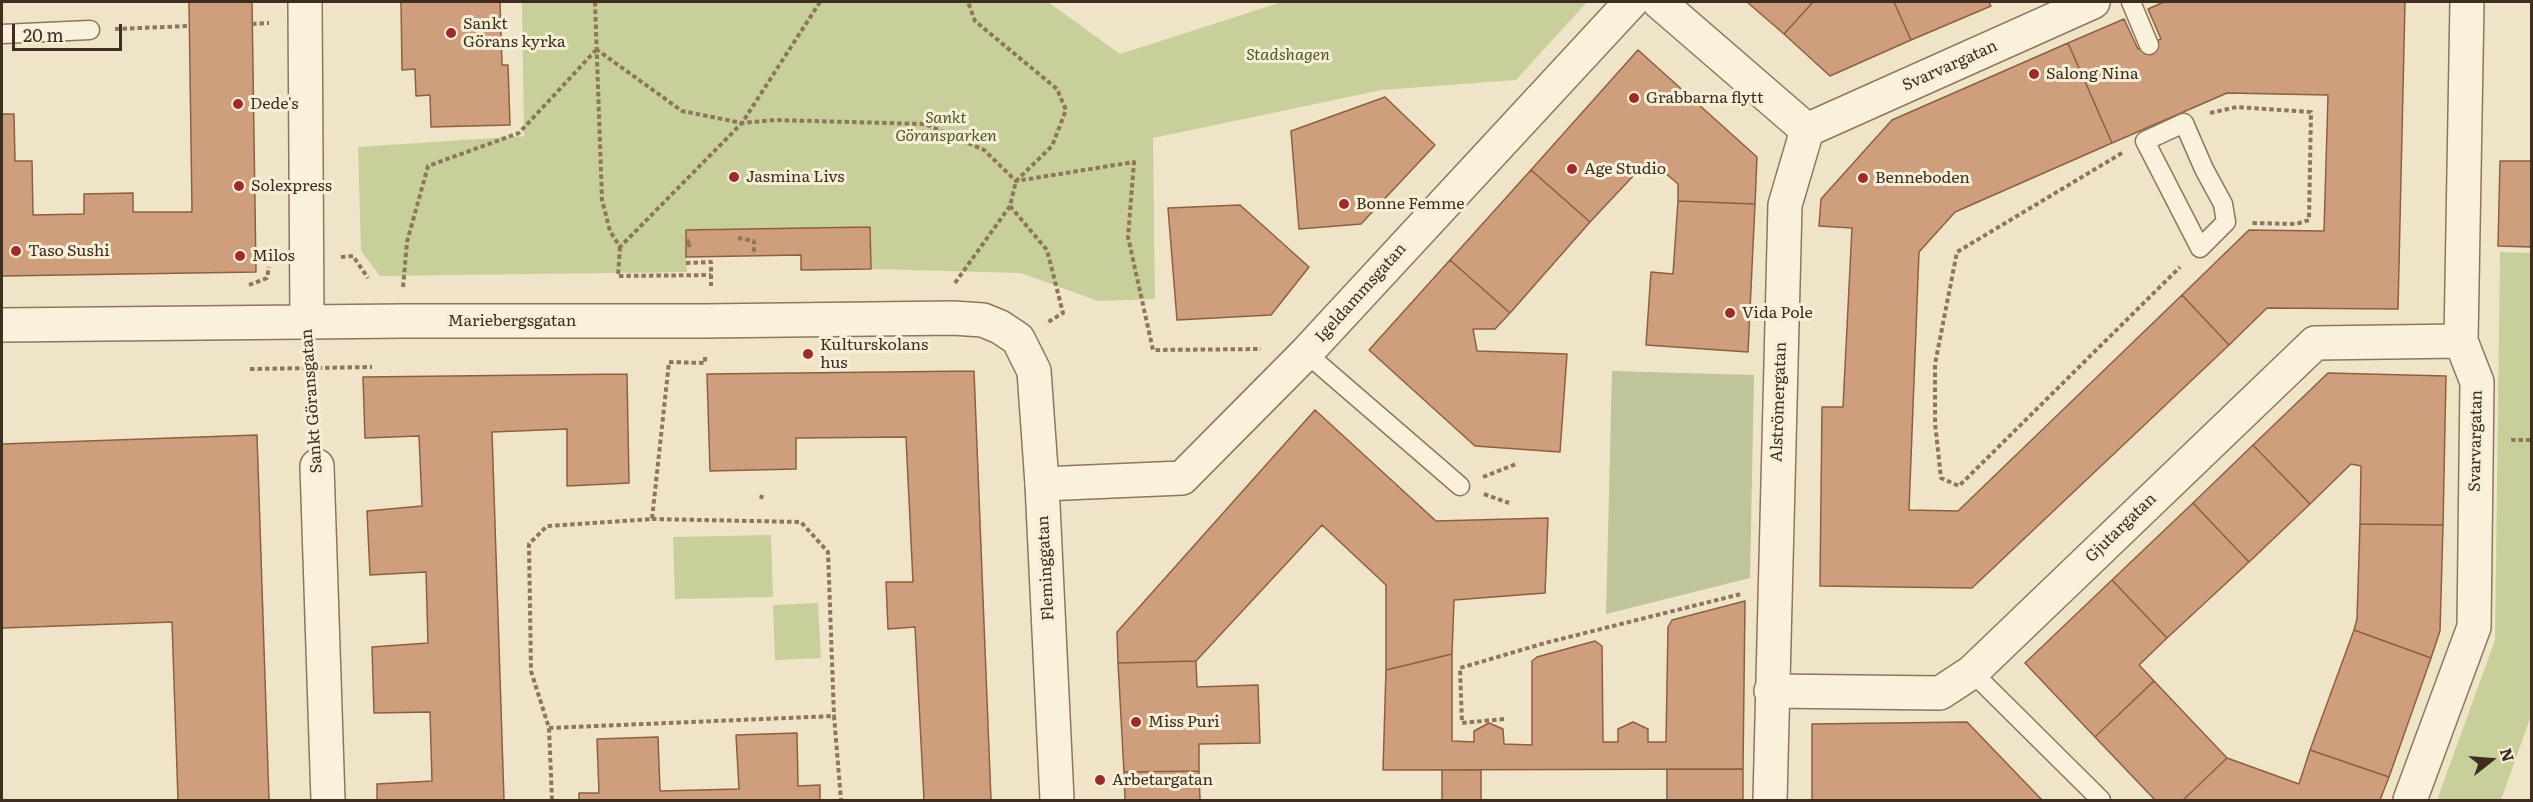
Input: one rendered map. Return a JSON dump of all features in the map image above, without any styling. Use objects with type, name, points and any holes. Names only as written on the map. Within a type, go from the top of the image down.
[{"type":"street","name":"Sankt Göransgatan","points":[[305,2],[307,322]]},
{"type":"street","name":"Igeldammsgatan","points":[[1042,484],[1182,478],[1306,353],[1466,177],[1631,2]]},
{"type":"street","points":[[1659,2],[1807,130]]},
{"type":"street","name":"Svarvargatan","points":[[1807,130],[2093,2]]},
{"type":"street","name":"Svarvargatan","points":[[2410,801],[2474,627],[2477,382],[2461,341],[2467,2]]},
{"type":"street","name":"Alströmergatan","points":[[1770,801],[1785,205],[1807,130]]},
{"type":"street","name":"Mariebergsgatan","points":[[2,325],[953,318],[983,320],[1000,327],[1018,339]]},
{"type":"street","name":"Fleminggatan","points":[[1018,339],[1034,371],[1042,484],[1057,801]]},
{"type":"street","name":"Gjutargatan","points":[[1771,691],[1940,693],[1972,672],[2315,343],[2461,341]]},
{"type":"street","name":"Sankt Göransgatan","points":[[317,466],[328,801]]},
{"type":"lane","points":[[2131,2],[2149,45]]},
{"type":"lane","points":[[2,34],[90,30]]},
{"type":"lane","points":[[2184,123],[2204,170],[2223,204],[2226,222],[2200,248],[2145,141],[2184,123]]},
{"type":"lane","points":[[1306,353],[1460,486]]},
{"type":"lane","points":[[1972,672],[2101,801]]},
{"type":"path","points":[[595,2],[602,200],[610,231],[620,247],[618,276],[711,275]]},
{"type":"path","points":[[620,247],[742,123],[820,2]]},
{"type":"path","points":[[953,318],[953,286],[1010,206],[1016,181],[1052,146],[1066,110],[1057,89],[975,21],[968,2]]},
{"type":"path","points":[[90,30],[189,26]]},
{"type":"path","points":[[596,49],[682,111],[742,123],[775,120],[925,124],[984,150],[1016,181]]},
{"type":"path","points":[[402,277],[407,242],[428,166],[519,133],[596,49]]},
{"type":"path","points":[[2184,123],[2211,112],[2237,107],[2311,112],[2309,220],[2296,225],[2226,222]]},
{"type":"path","points":[[2145,141],[2104,163],[1957,252],[1935,364],[1935,423],[1941,478],[1959,486],[2200,248]]},
{"type":"path","points":[[1016,181],[1134,162],[1128,237],[1153,350],[1265,349]]},
{"type":"path","points":[[1010,206],[1047,250],[1064,313]]},
{"type":"path","points":[[738,238],[744,241],[754,241],[754,256]]},
{"type":"path","points":[[739,244],[744,241]]},
{"type":"path","points":[[353,256],[368,278]]},
{"type":"path","points":[[249,285],[267,278],[271,258]]},
{"type":"path","points":[[686,263],[693,263]]},
{"type":"path","name":"Sankt Göransgatan","points":[[307,322],[308,368],[317,466]]},
{"type":"path","points":[[652,519],[669,362]]},
{"type":"path","points":[[250,369],[372,367]]},
{"type":"path","points":[[2514,429],[2513,440],[2532,440]]},
{"type":"path","points":[[1460,486],[1516,464]]},
{"type":"path","points":[[552,801],[549,728],[531,671],[530,544],[547,526],[652,519],[801,522],[828,552],[834,716],[841,801]]},
{"type":"path","points":[[1504,719],[1462,723],[1460,668],[1545,643],[1774,585]]},
{"type":"path","points":[[549,728],[834,716]]},
{"type":"green space","name":"Sankt Göransparken","points":[[522,2],[1048,2],[1120,54],[1282,2],[1587,2],[1516,80],[1382,90],[1153,138],[1155,299],[1098,301],[1021,273],[871,269],[870,227],[686,230],[687,272],[380,276],[361,251],[358,147],[524,136]]},
{"type":"green space","points":[[2500,252],[2531,253],[2531,716],[2501,800],[2437,800],[2495,640]]},
{"type":"green space","points":[[1612,371],[1754,375],[1750,578],[1606,614]]},
{"type":"green space","points":[[771,535],[773,597],[675,599],[673,537]]},
{"type":"green space","points":[[818,603],[821,658],[775,660],[773,605]]},
{"type":"building","points":[[189,2],[252,2],[256,272],[2,276],[2,114],[14,114],[15,161],[32,161],[33,215],[84,214],[84,194],[133,193],[133,212],[192,212]]},
{"type":"building","name":"Sankt Görans kyrka","points":[[401,2],[500,2],[502,65],[508,65],[510,125],[431,127],[430,95],[416,96],[415,69],[402,70]]},
{"type":"building","points":[[1747,2],[1813,2],[1784,34]]},
{"type":"building","points":[[1813,2],[1894,2],[1911,40],[1830,76],[1784,34]]},
{"type":"building","points":[[1894,2],[1989,2],[1991,6],[1911,40]]},
{"type":"building","points":[[2164,2],[2405,2],[2398,309],[2267,308],[2229,345],[2182,295],[2249,230],[2324,231],[2328,95],[2227,93],[2112,143],[2068,43],[2124,19],[2138,49],[2161,39],[2148,9]]},
{"type":"building","points":[[2068,43],[2112,143],[1955,212],[1919,252],[1909,510],[1958,511],[2182,295],[2229,345],[1972,588],[1820,586],[1822,407],[1843,407],[1852,228],[1819,226],[1821,199],[1892,120]]},
{"type":"building","points":[[1638,50],[1757,157],[1755,204],[1678,201],[1678,184],[1649,159],[1590,222],[1531,170]]},
{"type":"building","points":[[1385,97],[1435,145],[1361,224],[1299,229],[1291,131]]},
{"type":"building","points":[[2500,161],[2532,161],[2532,247],[2498,246]]},
{"type":"building","points":[[1531,170],[1590,222],[1510,313],[1450,260]]},
{"type":"building","points":[[1678,201],[1755,204],[1748,352],[1646,345],[1651,272],[1673,274]]},
{"type":"building","points":[[1240,205],[1309,267],[1271,315],[1177,320],[1168,208]]},
{"type":"building","points":[[870,227],[871,269],[801,270],[801,255],[686,257],[686,230]]},
{"type":"building","points":[[1450,260],[1510,313],[1495,329],[1473,329],[1477,351],[1567,354],[1560,452],[1475,446],[1369,350]]},
{"type":"building","points":[[974,371],[991,800],[924,800],[915,627],[888,629],[886,582],[913,582],[906,437],[796,438],[796,469],[710,471],[707,374]]},
{"type":"building","points":[[2328,373],[2446,376],[2443,525],[2360,524],[2361,466],[2351,464],[2310,504],[2253,445]]},
{"type":"building","points":[[627,374],[629,483],[567,486],[567,429],[492,432],[504,800],[377,800],[377,784],[432,781],[430,712],[374,713],[372,647],[428,643],[426,572],[370,575],[367,511],[422,506],[419,436],[365,438],[363,377]]},
{"type":"building","points":[[1315,410],[1436,521],[1548,518],[1545,593],[1454,600],[1452,654],[1386,670],[1386,585],[1322,525],[1196,661],[1118,663],[1117,632]]},
{"type":"building","points":[[257,435],[269,800],[178,800],[172,622],[2,628],[2,444]]},
{"type":"building","points":[[2253,445],[2310,504],[2249,562],[2193,503]]},
{"type":"building","points":[[2193,503],[2249,562],[2167,638],[2112,580]]},
{"type":"building","points":[[2360,524],[2443,525],[2440,631],[2431,658],[2354,630],[2357,619]]},
{"type":"building","points":[[2112,580],[2167,638],[2139,665],[2154,681],[2095,737],[2025,663]]},
{"type":"building","points":[[1745,601],[1743,769],[1383,770],[1386,670],[1452,654],[1452,741],[1474,742],[1474,731],[1489,723],[1503,729],[1504,744],[1532,745],[1532,661],[1537,657],[1595,641],[1602,646],[1603,742],[1618,742],[1618,729],[1633,722],[1648,729],[1648,742],[1666,742],[1668,627],[1672,620]]},
{"type":"building","points":[[2354,630],[2431,658],[2389,777],[2310,750]]},
{"type":"building","points":[[1196,661],[1197,687],[1258,685],[1260,743],[1199,744],[1199,771],[1124,772],[1118,663]]},
{"type":"building","points":[[2154,681],[2227,758],[2183,800],[2155,800],[2095,737]]},
{"type":"building","points":[[1967,722],[2042,800],[1812,800],[1812,724]]},
{"type":"building","points":[[797,733],[798,786],[820,785],[820,800],[579,800],[579,793],[599,793],[597,739],[658,737],[660,791],[739,789],[736,735]]},
{"type":"building","points":[[2310,750],[2389,777],[2380,800],[2183,800],[2227,758],[2299,784]]},
{"type":"building","points":[[1667,769],[1743,769],[1743,800],[1667,800]]},
{"type":"building","points":[[1442,770],[1481,770],[1481,800],[1442,800]]},
{"type":"building","points":[[1199,771],[1200,800],[1125,800],[1124,772]]},
{"type":"place","name":"Sankt Görans kyrka","points":[[451,33]]},
{"type":"place","name":"Salong Nina","points":[[2034,74]]},
{"type":"place","name":"Grabbarna flytt","points":[[1634,98]]},
{"type":"place","name":"Dede's","points":[[238,104]]},
{"type":"place","name":"Age Studio","points":[[1572,169]]},
{"type":"place","name":"Jasmina Livs","points":[[734,177]]},
{"type":"place","name":"Benneboden","points":[[1863,178]]},
{"type":"place","name":"Solexpress","points":[[239,186]]},
{"type":"place","name":"Bonne Femme","points":[[1344,204]]},
{"type":"place","name":"Taso Sushi","points":[[16,251]]},
{"type":"place","name":"Milos","points":[[240,256]]},
{"type":"place","name":"Vida Pole","points":[[1730,313]]},
{"type":"place","name":"Kulturskolans hus","points":[[808,354]]},
{"type":"place","name":"Miss Puri","points":[[1136,722]]},
{"type":"place","name":"Arbetargatan","points":[[1100,780]]},
{"type":"park label","name":"Stadshagen","points":[[1288,55]]}]
